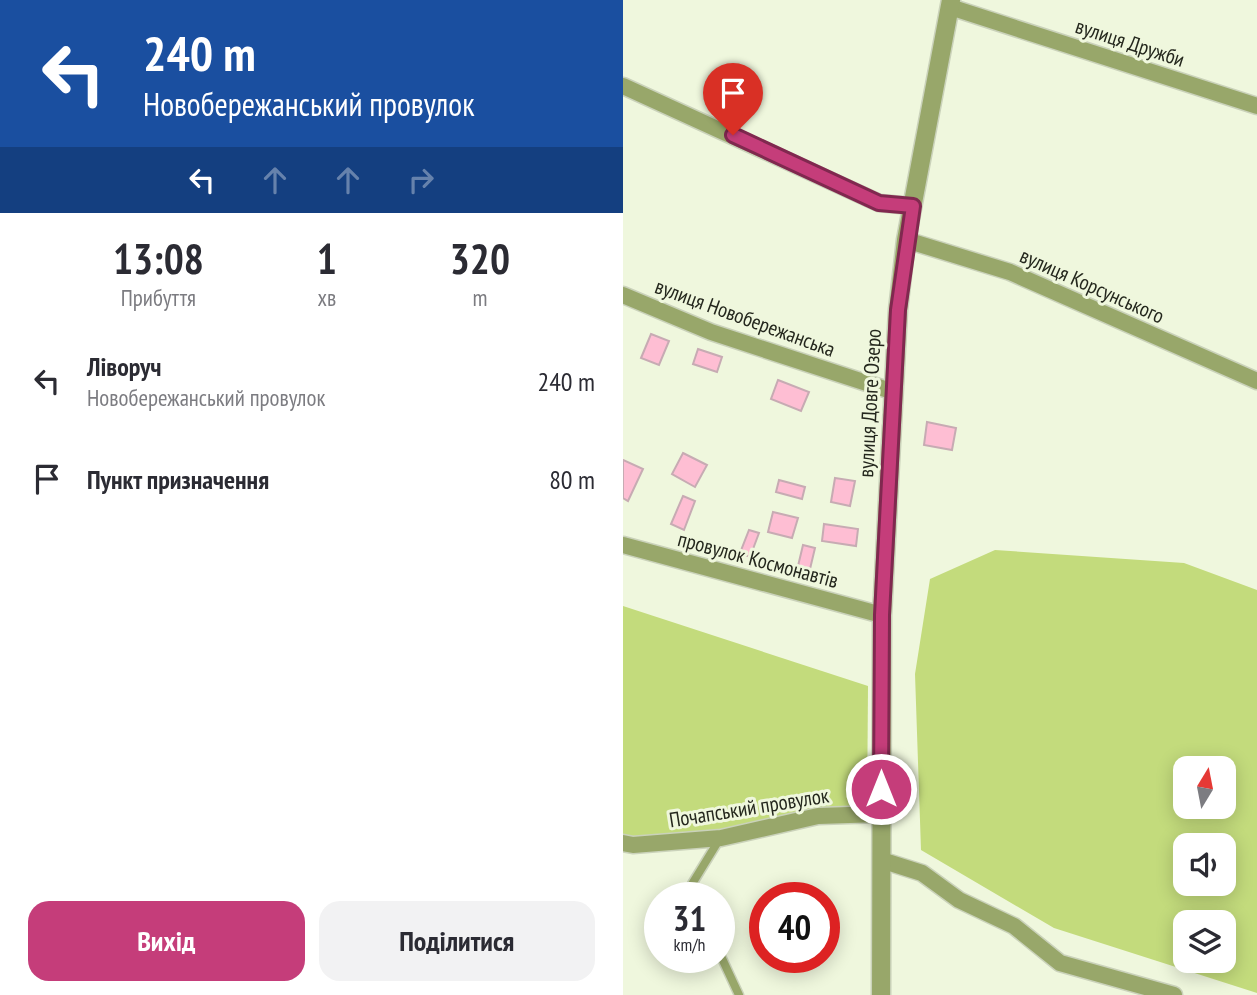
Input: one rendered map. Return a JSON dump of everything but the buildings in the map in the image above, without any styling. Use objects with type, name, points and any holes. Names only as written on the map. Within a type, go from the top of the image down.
[{"type":"street","name":"вулиця Дружби","points":[[950,3],[1257,106]]},
{"type":"street","name":"вулиця Довге Озеро","points":[[881,995],[882,615],[898,310],[906,240],[950,3]]},
{"type":"street","points":[[623,86],[879,203],[913,206]]},
{"type":"street","name":"вулиця Корсунського","points":[[906,240],[1010,272],[1257,382]]},
{"type":"street","name":"вулиця Новобережанська","points":[[623,295],[711,332],[894,392]]},
{"type":"street","name":"провулок Космонавтів","points":[[623,545],[882,615]]},
{"type":"street","name":"Почапський провулок","points":[[623,843],[633,845],[721,838],[818,816],[881,814]]},
{"type":"street","points":[[881,860],[922,873],[959,900],[1014,926],[1060,963],[1174,995]]},
{"type":"lane","points":[[693,882],[721,838]]},
{"type":"lane","points":[[729,973],[739,995]]},
{"type":"green space","points":[[995,550],[1184,563],[1257,590],[1257,993],[1195,973],[1236,973],[1236,910],[1173,910],[1173,966],[1054,928],[921,850],[915,674],[930,579]]},
{"type":"green space","points":[[623,606],[868,686],[867,815],[721,838],[623,843]]},
{"type":"route","points":[[733,135],[879,203],[913,206],[898,310],[882,615],[881,789]]}]
